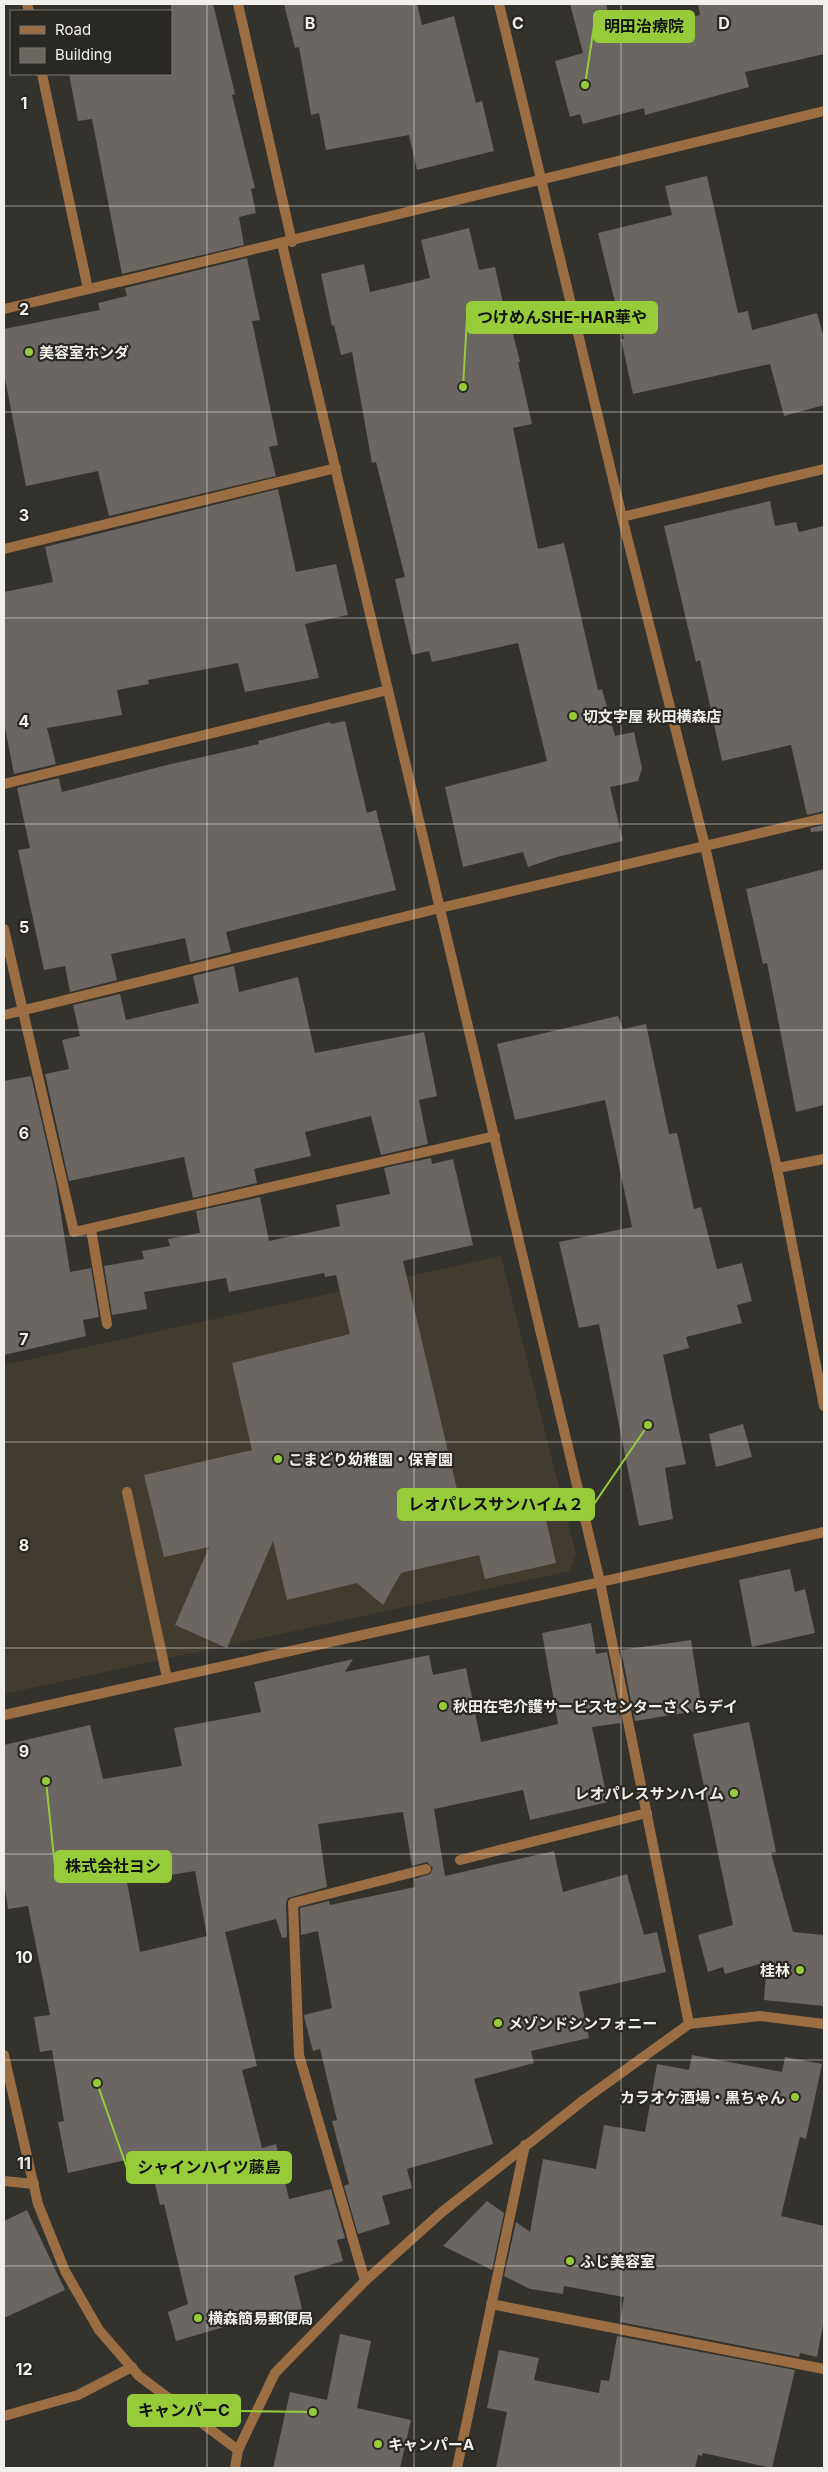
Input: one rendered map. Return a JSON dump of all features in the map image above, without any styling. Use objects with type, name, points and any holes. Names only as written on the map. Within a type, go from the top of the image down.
[{"type":"street","points":[[238,4],[336,468],[600,1582],[689,2024]]},
{"type":"street","points":[[498,4],[542,178],[622,517],[705,846],[776,1168],[824,1406]]},
{"type":"street","points":[[42,75],[88,289]]},
{"type":"street","points":[[4,309],[287,243],[542,178],[824,111]]},
{"type":"street","points":[[4,549],[336,468]]},
{"type":"street","points":[[622,517],[824,469]]},
{"type":"street","points":[[4,784],[388,690]]},
{"type":"street","points":[[4,1015],[440,908],[824,818]]},
{"type":"street","points":[[4,929],[74,1232],[495,1136]]},
{"type":"street","points":[[776,1168],[824,1159]]},
{"type":"street","points":[[91,1228],[107,1324]]},
{"type":"street","points":[[127,1492],[166,1678]]},
{"type":"street","points":[[4,1715],[824,1532]]},
{"type":"street","points":[[460,1860],[647,1813]]},
{"type":"street","points":[[365,2281],[299,2055],[293,1903],[426,1869]]},
{"type":"street","points":[[235,2468],[238,2450],[275,2373],[365,2281],[442,2212],[525,2145],[689,2024],[760,2016],[824,2024]]},
{"type":"street","points":[[4,2055],[38,2204],[65,2271],[99,2330],[139,2376],[238,2450]]},
{"type":"street","points":[[456,2468],[525,2145]]},
{"type":"street","points":[[4,2182],[34,2184]]},
{"type":"street","points":[[491,2304],[824,2369]]},
{"type":"street","points":[[4,2416],[78,2395],[132,2367]]},
{"type":"shaded area","name":"こまどり幼稚園・保育園","points":[[501,1256],[576,1554],[570,1571],[4,1694],[4,1365]]},
{"type":"building","points":[[171,4],[213,4],[235,94],[232,95],[255,188],[251,189],[256,213],[239,217],[244,245],[122,274],[92,119],[78,121],[69,75],[172,75]]},
{"type":"building","points":[[284,4],[417,4],[422,25],[454,16],[476,103],[482,101],[494,151],[417,170],[409,135],[326,150],[319,113],[311,115],[299,47],[295,48]]},
{"type":"building","points":[[570,4],[606,4],[614,36],[700,15],[698,4],[824,4],[824,54],[745,72],[749,87],[645,115],[644,108],[583,124],[580,114],[570,117],[555,61],[583,53]]},
{"type":"building","points":[[707,176],[738,313],[748,311],[752,330],[817,313],[824,338],[824,405],[784,416],[770,364],[633,394],[621,339],[624,339],[598,233],[672,215],[665,186]]},
{"type":"building","points":[[469,228],[479,270],[495,267],[509,330],[512,330],[520,362],[518,362],[532,424],[513,428],[538,549],[564,543],[598,690],[602,689],[615,736],[634,732],[642,768],[638,781],[610,787],[623,841],[557,857],[528,867],[523,852],[463,867],[445,787],[547,761],[518,643],[432,662],[429,651],[412,655],[395,579],[405,577],[376,462],[372,463],[352,352],[341,355],[334,325],[332,326],[321,274],[364,264],[370,292],[430,278],[421,240]]},
{"type":"building","points":[[247,258],[260,320],[252,321],[278,445],[269,447],[276,476],[109,516],[98,471],[26,486],[4,374],[4,329],[100,310],[98,303],[127,296],[125,288]]},
{"type":"building","points":[[278,489],[296,572],[336,564],[348,615],[305,624],[319,678],[245,692],[238,663],[148,680],[149,684],[117,690],[122,715],[47,728],[56,764],[14,774],[4,722],[4,592],[53,582],[45,547]]},
{"type":"building","points":[[770,501],[775,526],[796,522],[799,532],[824,526],[824,811],[807,815],[791,745],[722,761],[700,660],[696,662],[664,526]]},
{"type":"building","points":[[345,721],[367,813],[376,810],[396,890],[226,932],[231,952],[190,962],[185,938],[111,954],[117,980],[70,992],[65,966],[44,970],[18,850],[30,848],[17,788],[59,778],[62,792],[259,744],[258,741],[330,722],[331,724]]},
{"type":"building","points":[[824,825],[824,831],[811,832],[810,828]]},
{"type":"building","points":[[824,869],[824,1105],[796,1112],[767,963],[763,964],[746,889]]},
{"type":"building","points":[[234,966],[239,992],[298,977],[315,1053],[424,1032],[437,1096],[419,1100],[428,1144],[381,1155],[371,1116],[305,1132],[311,1156],[254,1169],[257,1183],[193,1198],[184,1157],[69,1181],[45,1074],[69,1069],[62,1040],[80,1036],[73,1005],[120,994],[126,1020],[199,1003],[193,976]]},
{"type":"building","points":[[618,1016],[623,1029],[646,1024],[669,1134],[677,1133],[694,1209],[701,1207],[717,1269],[742,1263],[752,1301],[737,1305],[742,1323],[686,1337],[689,1348],[663,1355],[686,1464],[665,1468],[673,1519],[639,1526],[599,1324],[579,1328],[559,1242],[632,1227],[605,1100],[515,1120],[497,1044]]},
{"type":"building","points":[[31,1076],[56,1183],[70,1272],[91,1268],[99,1317],[83,1320],[86,1336],[4,1355],[4,1081]]},
{"type":"building","points":[[431,1158],[432,1164],[453,1159],[473,1245],[403,1261],[464,1519],[542,1502],[556,1563],[485,1579],[479,1555],[401,1573],[383,1605],[357,1583],[287,1600],[273,1541],[227,1648],[175,1625],[209,1547],[164,1557],[144,1475],[252,1450],[232,1363],[350,1334],[336,1275],[325,1277],[324,1273],[229,1292],[226,1278],[144,1292],[147,1309],[112,1315],[104,1266],[144,1259],[142,1251],[170,1246],[168,1239],[200,1233],[196,1211],[260,1197],[269,1241],[340,1226],[336,1205],[390,1194],[384,1168]]},
{"type":"building","points":[[743,1424],[752,1457],[716,1467],[709,1434]]},
{"type":"building","points":[[790,1569],[795,1592],[805,1589],[815,1633],[752,1647],[739,1580]]},
{"type":"building","points":[[591,1623],[596,1654],[607,1652],[621,1723],[592,1727],[608,1802],[530,1820],[523,1790],[434,1809],[445,1876],[554,1851],[563,1892],[627,1874],[644,1935],[657,1932],[666,1972],[579,1992],[589,2038],[531,2051],[534,2063],[474,2079],[493,2144],[407,2169],[412,2188],[382,2196],[390,2224],[358,2234],[344,2186],[349,2184],[332,2121],[337,2120],[320,2049],[313,2051],[305,2021],[304,2015],[332,2008],[318,1931],[301,1935],[300,1908],[329,1901],[330,1905],[415,1887],[414,1879],[430,1874],[433,1868],[427,1862],[412,1866],[403,1812],[318,1824],[327,1887],[288,1898],[286,1903],[287,1937],[282,1938],[276,1919],[225,1932],[257,2066],[242,2070],[262,2148],[276,2144],[289,2199],[331,2189],[345,2238],[337,2240],[343,2261],[294,2276],[302,2309],[224,2327],[176,2341],[168,2312],[188,2304],[164,2204],[160,2205],[148,2155],[68,2173],[58,2122],[64,2121],[52,2050],[40,2052],[34,2017],[50,2015],[28,1906],[8,1909],[4,1882],[4,1745],[90,1725],[103,1779],[182,1766],[174,1728],[261,1712],[254,1682],[353,1659],[345,1672],[429,1655],[433,1675],[466,1668],[481,1742],[558,1724],[542,1633]],"holes":[[[195,1871],[207,1936],[140,1952],[127,1882]]]},
{"type":"building","points":[[691,1640],[702,1710],[635,1721],[621,1650]]},
{"type":"building","points":[[749,1722],[776,1852],[771,1853],[793,1932],[824,1935],[824,2006],[764,2000],[767,1962],[725,1974],[723,1967],[708,1972],[698,1935],[733,1925],[693,1734]]},
{"type":"building","points":[[692,2055],[782,2072],[785,2057],[822,2064],[806,2139],[800,2137],[781,2216],[824,2226],[824,2320],[817,2357],[800,2353],[799,2357],[620,2322],[624,2297],[564,2286],[563,2294],[530,2289],[504,2276],[516,2222],[530,2232],[543,2159],[596,2169],[604,2125],[645,2132],[657,2064],[689,2070]]},
{"type":"building","points":[[487,2201],[504,2213],[492,2270],[443,2246]]},
{"type":"building","points":[[27,2210],[65,2290],[4,2318],[4,2221]]},
{"type":"building","points":[[340,2334],[371,2341],[357,2408],[411,2420],[400,2468],[273,2468],[290,2392],[327,2400]]},
{"type":"building","points":[[617,2336],[795,2370],[772,2468],[703,2453],[702,2456],[698,2455],[695,2468],[496,2468],[507,2412],[487,2408],[499,2350],[539,2358],[534,2380],[599,2393],[601,2380],[609,2381]]},
{"type":"place","name":"明田治療院","points":[[585,85]]},
{"type":"place","name":"美容室ホンダ","points":[[29,352]]},
{"type":"place","name":"つけめんSHE-HAR華や","points":[[463,387]]},
{"type":"place","name":"切文字屋 秋田横森店","points":[[573,716]]},
{"type":"place","name":"レオパレスサンハイム２","points":[[648,1425]]},
{"type":"place","name":"こまどり幼稚園・保育園","points":[[278,1459]]},
{"type":"place","name":"秋田在宅介護サービスセンターさくらデイ","points":[[443,1706]]},
{"type":"place","name":"株式会社ヨシ","points":[[46,1781]]},
{"type":"place","name":"レオパレスサンハイム","points":[[734,1793]]},
{"type":"place","name":"桂林","points":[[800,1970]]},
{"type":"place","name":"メゾンドシンフォニー","points":[[498,2023]]},
{"type":"place","name":"シャインハイツ藤島","points":[[97,2083]]},
{"type":"place","name":"カラオケ酒場・黒ちゃん","points":[[795,2097]]},
{"type":"place","name":"ふじ美容室","points":[[570,2261]]},
{"type":"place","name":"横森簡易郵便局","points":[[198,2318]]},
{"type":"place","name":"キャンパーC","points":[[313,2412]]},
{"type":"place","name":"キャンパーA","points":[[378,2444]]}]
